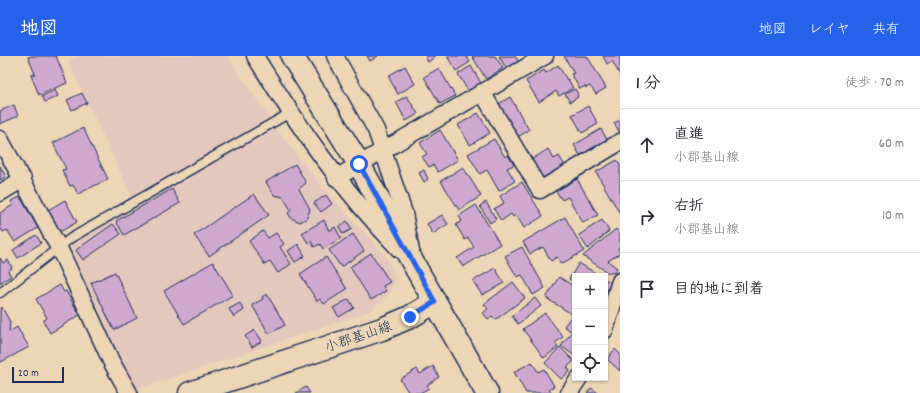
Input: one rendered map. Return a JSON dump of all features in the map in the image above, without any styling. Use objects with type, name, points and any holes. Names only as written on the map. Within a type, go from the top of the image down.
[{"type":"main road","points":[[292,56],[359,164],[487,393]]},
{"type":"main road","name":"小郡基山線","points":[[190,393],[382,329],[410,317],[435,302]]},
{"type":"street","points":[[255,56],[290,113],[336,178],[383,232],[413,263]]},
{"type":"street","points":[[335,56],[376,130],[404,213],[413,263]]},
{"type":"street","points":[[336,178],[544,56]]},
{"type":"street","points":[[482,92],[540,190],[620,142]]},
{"type":"street","points":[[0,139],[59,248],[111,361],[129,393]]},
{"type":"street","points":[[0,193],[23,179]]},
{"type":"street","points":[[608,320],[620,281]]},
{"type":"street","points":[[569,393],[577,381]]},
{"type":"lane","points":[[0,293],[71,238],[290,113]]},
{"type":"shaded area","points":[[79,56],[227,56],[279,132],[321,186],[384,254],[395,276],[391,292],[370,311],[138,389],[114,347],[70,245],[131,195],[68,61]]},
{"type":"building","points":[[56,56],[67,83],[39,95],[31,75],[35,74],[28,57]]},
{"type":"building","points":[[367,56],[378,56],[370,61]]},
{"type":"building","points":[[447,56],[466,56],[470,62],[456,71]]},
{"type":"building","points":[[472,56],[495,56],[503,68],[486,79]]},
{"type":"building","points":[[499,56],[515,56],[519,62],[507,70]]},
{"type":"building","points":[[564,56],[587,56],[606,88],[596,94],[590,86],[586,88],[585,86],[580,89],[571,74],[574,73]]},
{"type":"building","points":[[603,56],[620,56],[620,75],[612,61],[607,64]]},
{"type":"building","points":[[425,57],[435,57],[428,62]]},
{"type":"building","points":[[558,65],[573,88],[559,96],[556,91],[539,102],[526,81],[544,70],[546,73]]},
{"type":"building","points":[[405,66],[415,84],[398,94],[388,76]]},
{"type":"building","points":[[471,66],[481,83],[468,91],[458,74]]},
{"type":"building","points":[[439,68],[455,96],[440,104],[424,77]]},
{"type":"building","points":[[575,89],[578,97],[570,102],[565,94]]},
{"type":"building","points":[[55,90],[58,96],[45,102],[42,96]]},
{"type":"building","points":[[82,93],[87,103],[72,110],[67,100]]},
{"type":"building","points":[[407,96],[418,114],[406,121],[396,102]]},
{"type":"building","points":[[510,97],[529,130],[516,138],[497,105]]},
{"type":"building","points":[[14,105],[18,116],[0,124],[0,111]]},
{"type":"building","points":[[588,106],[598,124],[582,133],[572,115]]},
{"type":"building","points":[[478,113],[490,133],[470,145],[458,125]]},
{"type":"building","points":[[620,120],[620,133],[614,123]]},
{"type":"building","points":[[83,128],[108,179],[78,194],[73,185],[70,186],[62,170],[66,169],[53,143]]},
{"type":"building","points":[[601,129],[609,143],[582,159],[574,145]]},
{"type":"building","points":[[440,130],[458,160],[438,172],[433,165],[429,167],[422,157],[427,154],[420,143]]},
{"type":"building","points":[[494,139],[505,157],[508,155],[514,165],[507,168],[515,181],[499,191],[487,170],[480,174],[468,154]]},
{"type":"building","points":[[548,149],[554,159],[559,156],[565,166],[542,180],[531,160]]},
{"type":"building","points":[[617,160],[620,165],[620,214],[596,172]]},
{"type":"building","points":[[295,164],[306,183],[299,189],[310,209],[307,218],[300,222],[291,218],[288,213],[291,210],[283,197],[274,195],[266,182]]},
{"type":"building","points":[[0,166],[6,177],[0,180]]},
{"type":"building","points":[[463,167],[481,196],[459,210],[441,181]]},
{"type":"building","points":[[424,170],[428,179],[424,182],[419,173]]},
{"type":"building","points":[[577,179],[598,215],[583,223],[568,197],[562,200],[556,191]]},
{"type":"building","points":[[522,182],[543,216],[524,228],[516,215],[513,217],[511,214],[501,221],[494,209],[504,203],[500,196]]},
{"type":"building","points":[[172,189],[180,203],[124,235],[116,221]]},
{"type":"building","points":[[254,194],[269,215],[209,256],[194,235]]},
{"type":"building","points":[[326,195],[332,204],[321,212],[314,203]]},
{"type":"building","points":[[20,197],[38,228],[15,242],[7,230],[3,232],[0,227],[0,213],[13,205],[11,201]]},
{"type":"building","points":[[65,200],[77,222],[60,232],[48,210]]},
{"type":"building","points":[[486,202],[496,219],[490,223],[480,206]]},
{"type":"building","points":[[476,205],[500,244],[463,267],[457,258],[474,247],[468,238],[465,240],[456,225],[462,221],[459,216]]},
{"type":"building","points":[[442,215],[448,224],[433,234],[427,224]]},
{"type":"building","points":[[565,217],[584,251],[561,264],[557,257],[551,261],[543,247],[530,254],[523,242]]},
{"type":"building","points":[[324,220],[329,231],[335,227],[341,238],[323,249],[320,244],[314,247],[311,241],[308,243],[302,233]]},
{"type":"building","points":[[602,220],[609,231],[588,249],[579,235]]},
{"type":"building","points":[[347,221],[352,229],[343,234],[339,227]]},
{"type":"building","points":[[113,224],[121,234],[83,260],[76,250]]},
{"type":"building","points":[[616,229],[620,234],[620,246],[618,248],[620,253],[608,261],[617,268],[614,273],[611,272],[610,274],[583,256]]},
{"type":"building","points":[[263,231],[268,238],[276,233],[284,244],[280,247],[291,264],[278,273],[270,261],[265,265],[249,241]]},
{"type":"building","points":[[353,234],[364,251],[341,267],[329,250]]},
{"type":"building","points":[[36,235],[41,243],[18,258],[13,250]]},
{"type":"building","points":[[298,244],[305,256],[295,262],[288,251]]},
{"type":"building","points":[[522,247],[545,288],[533,295],[522,275],[517,277],[505,256]]},
{"type":"building","points":[[371,253],[390,282],[383,286],[386,291],[371,300],[350,267]]},
{"type":"building","points":[[326,257],[347,289],[324,304],[320,299],[317,301],[300,274]]},
{"type":"building","points":[[0,258],[3,263],[8,260],[12,268],[8,271],[11,276],[0,283]]},
{"type":"building","points":[[213,262],[233,295],[184,324],[164,291]]},
{"type":"building","points":[[579,263],[595,273],[573,273]]},
{"type":"building","points":[[495,268],[504,283],[482,295],[473,281]]},
{"type":"building","points":[[115,272],[137,318],[114,330],[91,283]]},
{"type":"building","points":[[572,274],[572,281],[569,279]]},
{"type":"building","points":[[559,277],[572,285],[572,314],[546,298]]},
{"type":"building","points":[[608,281],[611,283],[608,288]]},
{"type":"building","points":[[513,282],[525,298],[495,320],[492,316],[488,319],[483,313],[488,309],[484,304]]},
{"type":"building","points":[[60,285],[64,292],[66,291],[80,315],[50,333],[43,321],[47,318],[36,299]]},
{"type":"building","points":[[267,294],[285,325],[269,334],[252,305],[263,299],[262,297]]},
{"type":"building","points":[[535,298],[541,306],[518,324],[512,316]]},
{"type":"building","points":[[349,299],[354,308],[339,317],[333,308]]},
{"type":"building","points":[[240,303],[244,310],[234,317],[229,309]]},
{"type":"building","points":[[2,307],[10,322],[9,332],[17,327],[29,347],[1,362],[0,310]]},
{"type":"building","points":[[545,313],[563,337],[555,343],[558,347],[544,358],[523,329]]},
{"type":"building","points":[[571,317],[572,332],[564,326]]},
{"type":"building","points":[[255,330],[262,341],[252,347],[245,336]]},
{"type":"building","points":[[572,332],[572,354],[561,346]]},
{"type":"building","points":[[560,347],[572,359],[572,363],[567,367],[570,371],[561,379],[545,363]]},
{"type":"building","points":[[615,349],[620,354],[620,371],[608,360]]},
{"type":"building","points":[[532,362],[538,372],[544,369],[554,386],[549,389],[552,393],[526,393],[514,372]]},
{"type":"building","points":[[433,366],[439,377],[427,385],[429,388],[420,393],[409,393],[400,379],[417,369],[420,374]]},
{"type":"building","points":[[306,387],[310,393],[296,393]]},
{"type":"building","points":[[591,388],[598,393],[587,393]]},
{"type":"route","points":[[359,164],[435,302],[410,317]]}]
